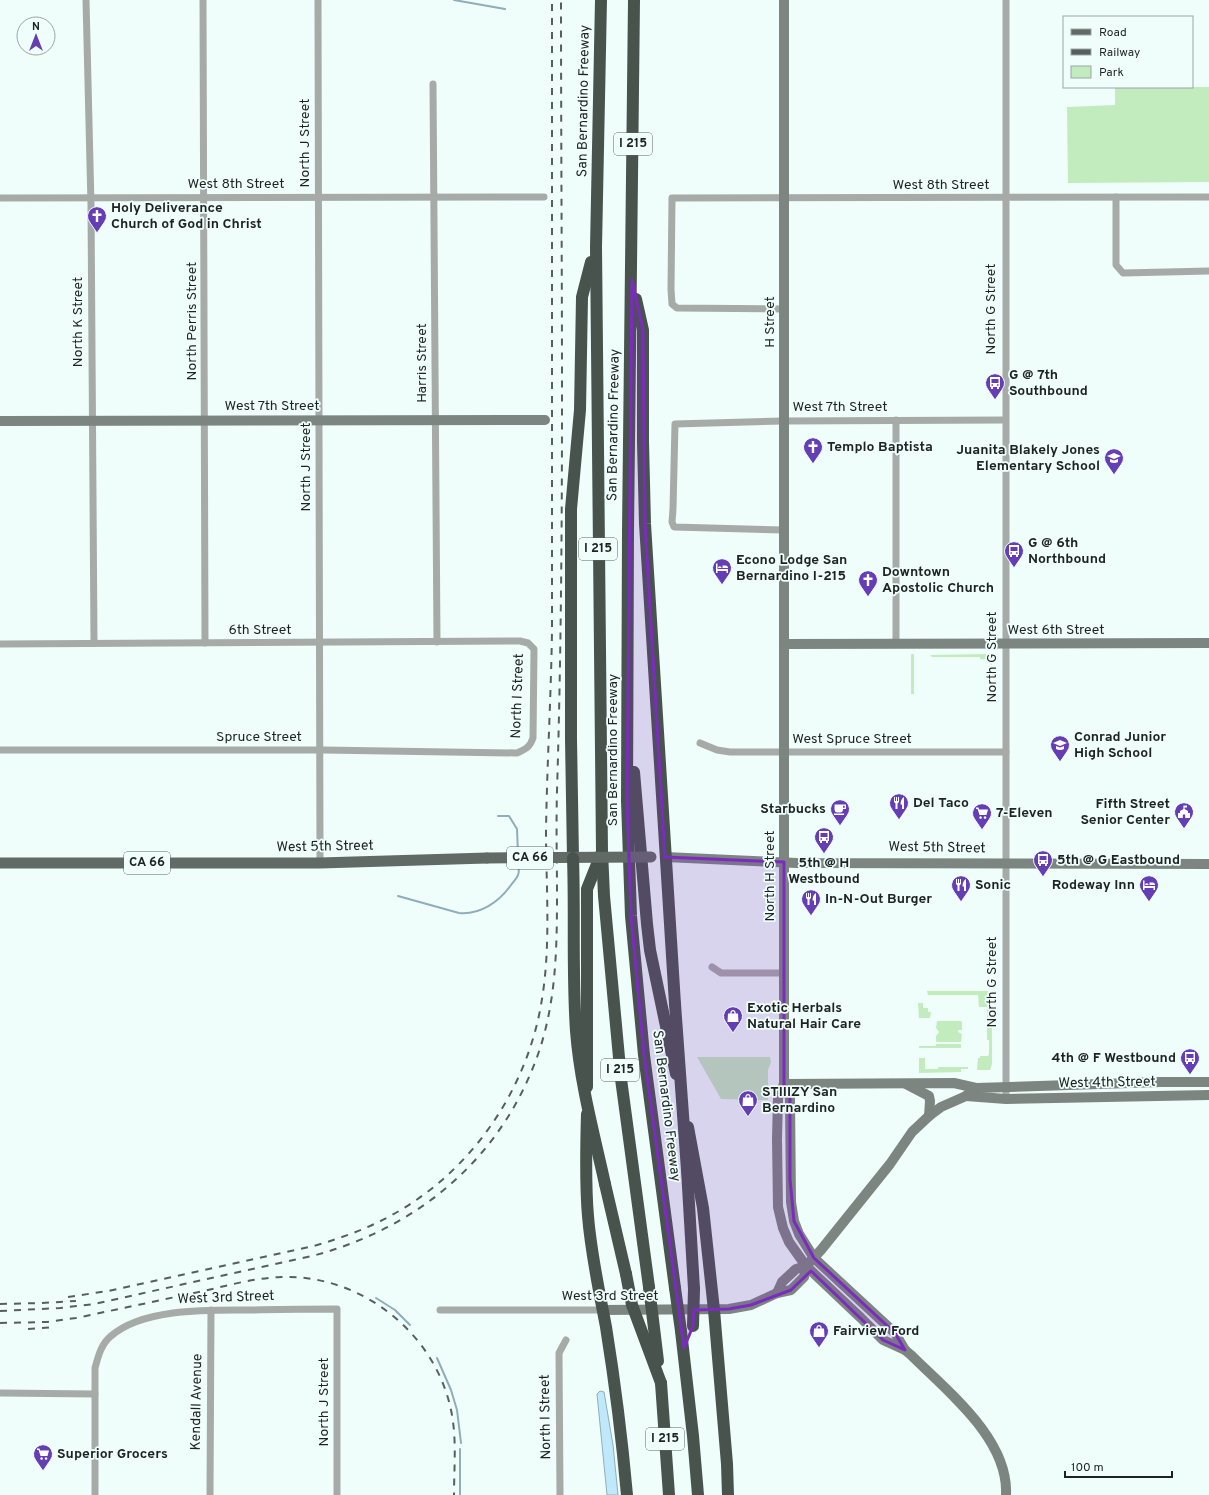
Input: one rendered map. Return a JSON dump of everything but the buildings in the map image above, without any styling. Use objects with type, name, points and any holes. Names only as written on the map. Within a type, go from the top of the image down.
[{"type":"highway","name":"San Bernardino Freeway","points":[[601,0],[596,247],[602,851],[604,896],[621,1079],[661,1383],[669,1495]]},
{"type":"highway","name":"San Bernardino Freeway","points":[[634,0],[627,669],[627,801],[631,916],[644,1055],[684,1348],[698,1495]]},
{"type":"highway","points":[[596,247],[582,297],[580,410],[571,509],[571,739],[576,1032],[587,1103],[632,1305],[661,1383]]},
{"type":"highway","points":[[632,280],[643,330],[645,524],[659,857],[690,1220],[694,1289],[693,1326],[684,1348]]},
{"type":"highway","points":[[627,669],[637,813],[648,930],[660,1001],[696,1168],[703,1208],[714,1310],[728,1495]]},
{"type":"highway","points":[[602,851],[587,889],[586,1157],[588,1216],[621,1429],[627,1495]]},
{"type":"main road","name":"H Street","points":[[784,0],[784,644]]},
{"type":"main road","name":"West 7th Street","points":[[0,421],[545,420]]},
{"type":"main road","name":"West 6th Street","points":[[784,644],[1209,643]]},
{"type":"main road","name":"North H Street","points":[[784,644],[784,1084],[790,1098],[791,1202],[794,1221],[814,1258]]},
{"type":"main road","name":"West 5th Street","points":[[0,863],[320,863],[487,858],[659,857],[784,862],[1209,864]]},
{"type":"main road","name":"West 4th Street","points":[[1006,1086],[1048,1087],[1153,1082],[1209,1082]]},
{"type":"main road","points":[[784,1084],[954,1083],[976,1088],[1006,1086]]},
{"type":"main road","name":"North H Street","points":[[784,1084],[778,1098],[778,1207],[783,1228],[789,1242],[806,1266]]},
{"type":"main road","points":[[906,1084],[929,1096],[929,1116]]},
{"type":"main road","name":"West 3rd Street","points":[[602,1310],[729,1309],[751,1305],[777,1293],[782,1282],[796,1269],[806,1266],[814,1258],[890,1164],[912,1132],[941,1107],[966,1096],[976,1088]]},
{"type":"main road","name":"West 4th Street","points":[[1006,1099],[1209,1095]]},
{"type":"main road","name":"West 3rd Street","points":[[966,1096],[1006,1099]]},
{"type":"main road","points":[[814,1258],[895,1333],[905,1350],[981,1427],[995,1449],[1003,1466],[1007,1486],[1006,1495]]},
{"type":"main road","points":[[806,1266],[883,1340],[905,1350]]},
{"type":"street","name":"North K Street","points":[[86,0],[90,198],[94,643]]},
{"type":"street","name":"North Perris Street","points":[[203,0],[205,643]]},
{"type":"street","name":"North J Street","points":[[318,0],[320,863]]},
{"type":"street","name":"North G Street","points":[[1006,0],[1006,1099]]},
{"type":"street","name":"Harris Street","points":[[433,84],[437,642]]},
{"type":"street","name":"West 8th Street","points":[[0,198],[544,197]]},
{"type":"street","points":[[1116,197],[1116,265],[1123,272],[1209,271]]},
{"type":"street","name":"West 8th Street","points":[[784,309],[678,308],[672,304],[672,198],[1209,197]]},
{"type":"street","points":[[896,420],[896,644]]},
{"type":"street","name":"West 7th Street","points":[[784,530],[674,527],[671,514],[673,509],[675,424],[784,421],[1005,420]]},
{"type":"street","name":"6th Street","points":[[0,644],[520,641]]},
{"type":"street","name":"North I Street","points":[[517,753],[526,749],[530,745],[533,738],[534,649],[528,643],[520,641]]},
{"type":"street","name":"West Spruce Street","points":[[700,743],[717,750],[730,752],[1006,752]]},
{"type":"street","name":"Spruce Street","points":[[0,750],[320,750],[517,753]]},
{"type":"street","points":[[712,967],[721,973],[784,973]]},
{"type":"street","name":"North J Street","points":[[336,1309],[337,1495]]},
{"type":"street","name":"West 3rd Street","points":[[95,1394],[98,1356],[105,1342],[110,1336],[130,1324],[186,1311],[336,1309]]},
{"type":"street","name":"Kendall Avenue","points":[[210,1495],[211,1310]]},
{"type":"street","name":"West 3rd Street","points":[[440,1310],[602,1310]]},
{"type":"street","name":"North I Street","points":[[560,1495],[559,1352],[566,1340]]},
{"type":"street","points":[[0,1393],[95,1394],[95,1495]]},
{"type":"highlighted area","points":[[632,280],[643,330],[645,524],[665,857],[784,862],[784,1084],[790,1098],[790,1179],[794,1221],[814,1258],[895,1333],[905,1350],[883,1340],[811,1271],[791,1290],[751,1305],[729,1309],[694,1310],[693,1326],[684,1348],[644,1055],[631,916],[627,801]]},
{"type":"green space","points":[[1209,87],[1209,182],[1068,183],[1067,107],[1115,105],[1115,88]]},
{"type":"green space","points":[[911,654],[914,654],[914,694],[911,694]]},
{"type":"green space","points":[[986,654],[992,660],[992,665],[990,664],[990,660],[980,659],[980,657],[932,657],[930,655]]},
{"type":"green space","points":[[927,991],[988,991],[987,996],[989,1009],[992,1011],[992,1064],[990,1070],[977,1070],[978,1058],[980,1058],[980,1056],[988,1056],[989,1054],[989,1040],[987,1040],[987,1007],[979,1007],[978,995],[928,995]]},
{"type":"green space","points":[[918,1003],[923,1003],[923,1008],[928,1008],[928,1012],[931,1012],[930,1018],[919,1018]]},
{"type":"green space","points":[[937,1021],[961,1021],[962,1030],[958,1030],[958,1032],[962,1034],[961,1042],[937,1042],[936,1036],[939,1032],[936,1028]]},
{"type":"green space","points":[[936,1044],[961,1044],[961,1048],[919,1048],[919,1046],[936,1046]]},
{"type":"green space","points":[[697,1057],[770,1057],[771,1062],[768,1070],[768,1100],[721,1099]]},
{"type":"green space","points":[[919,1058],[925,1058],[925,1069],[938,1069],[938,1067],[968,1067],[968,1069],[961,1069],[961,1072],[919,1073]]},
{"type":"water","points":[[600,1391],[604,1392],[613,1445],[618,1495],[607,1495],[597,1394]]},
{"type":"waterway","points":[[454,0],[505,9]]},
{"type":"waterway","points":[[498,816],[509,816],[517,829],[518,854]]},
{"type":"waterway","points":[[398,896],[459,913],[482,910],[501,897],[516,879],[519,870],[518,862]]},
{"type":"waterway","points":[[376,1298],[395,1310],[410,1325]]},
{"type":"waterway","points":[[437,1358],[451,1390],[457,1410],[461,1443]]},
{"type":"waterway","points":[[460,1449],[460,1495]]},
{"type":"railway","points":[[68,1297],[108,1291],[314,1246],[354,1233],[383,1220],[421,1197],[447,1175],[471,1151],[492,1124],[524,1065],[535,1032],[542,999],[545,978],[547,936],[546,831],[552,631],[552,0]]},
{"type":"railway","points":[[0,1311],[60,1308],[94,1304],[316,1255],[352,1243],[386,1228],[417,1210],[446,1188],[472,1163],[496,1135],[516,1104],[532,1070],[546,1027],[554,983],[556,939],[562,494],[561,0]]},
{"type":"railway","points":[[0,1323],[47,1322],[76,1318],[242,1282],[271,1278],[281,1277],[311,1279],[339,1286],[366,1297],[390,1314],[411,1333],[429,1356],[442,1382],[453,1421],[455,1442],[454,1495]]},
{"type":"railway","points":[[0,1304],[76,1301]]},
{"type":"railway","points":[[28,1329],[56,1327]]},
{"type":"place","name":"Holy Deliverance Church of God in Christ","points":[[97,233]]},
{"type":"place","name":"G @ 7th Southbound","points":[[995,400]]},
{"type":"place","name":"Templo Baptista","points":[[813,464]]},
{"type":"place","name":"Juanita Blakely Jones Elementary School","points":[[1114,475]]},
{"type":"place","name":"G @ 6th Northbound","points":[[1014,568]]},
{"type":"place","name":"Econo Lodge San Bernardino I-215","points":[[722,585]]},
{"type":"place","name":"Downtown Apostolic Church","points":[[868,597]]},
{"type":"place","name":"Conrad Junior High School","points":[[1060,762]]},
{"type":"place","name":"Del Taco","points":[[899,820]]},
{"type":"place","name":"Starbucks","points":[[840,826]]},
{"type":"place","name":"Fifth Street Senior Center","points":[[1184,829]]},
{"type":"place","name":"7-Eleven","points":[[982,830]]},
{"type":"place","name":"5th @ H Westbound","points":[[824,854]]},
{"type":"place","name":"5th @ G Eastbound","points":[[1043,877]]},
{"type":"place","name":"Sonic","points":[[961,902]]},
{"type":"place","name":"Rodeway Inn","points":[[1149,902]]},
{"type":"place","name":"In-N-Out Burger","points":[[811,916]]},
{"type":"place","name":"Exotic Herbals Natural Hair Care","points":[[733,1033]]},
{"type":"place","name":"4th @ F Westbound","points":[[1190,1075]]},
{"type":"place","name":"STIIIZY San Bernardino","points":[[748,1117]]},
{"type":"place","name":"Fairview Ford","points":[[819,1348]]},
{"type":"place","name":"Superior Grocers","points":[[43,1471]]}]
